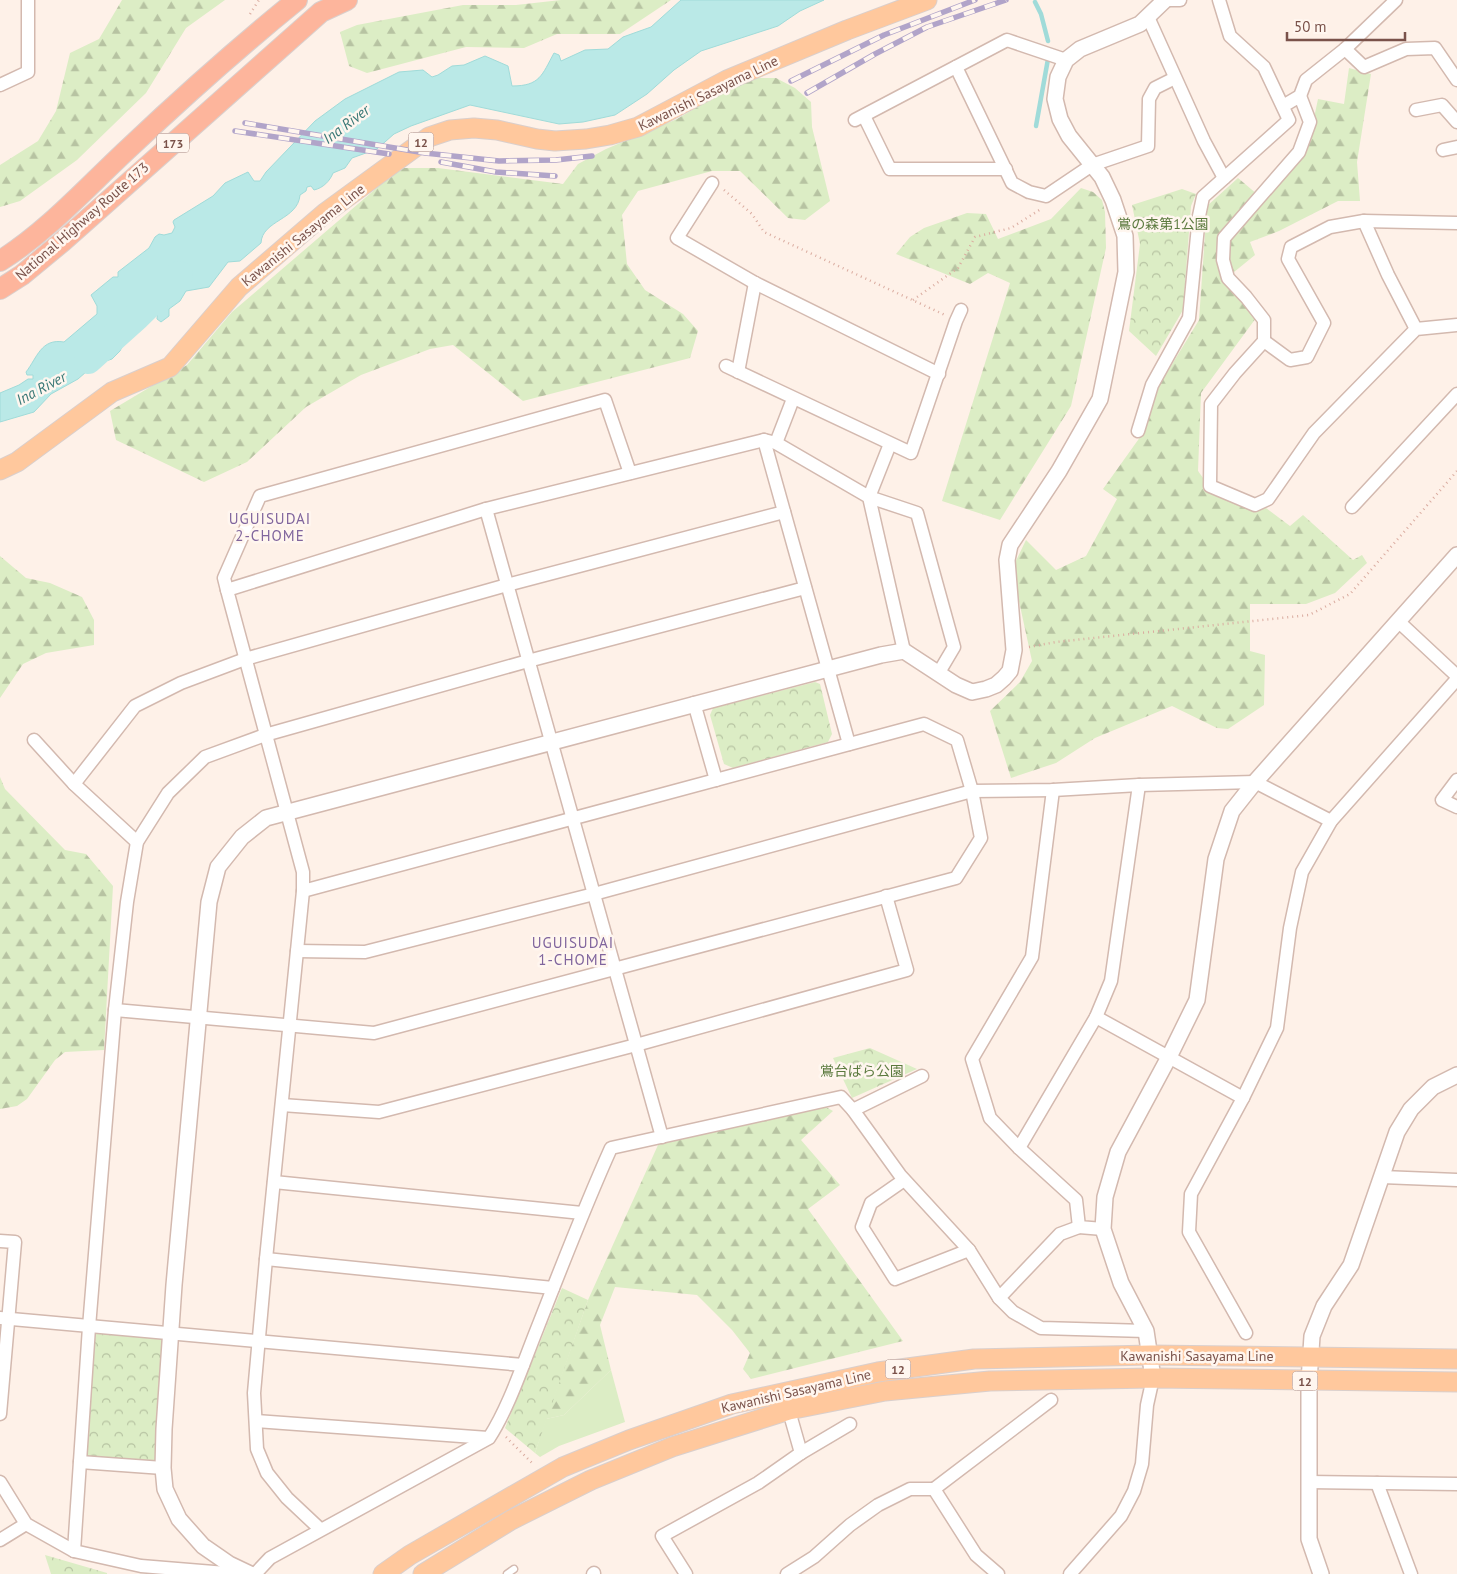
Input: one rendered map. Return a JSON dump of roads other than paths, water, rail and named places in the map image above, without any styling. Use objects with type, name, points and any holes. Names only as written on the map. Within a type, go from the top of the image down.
[{"type":"highway","name":"National Highway Route 173","points":[[0,261],[54,220],[131,146],[261,29],[297,0]]},
{"type":"highway","name":"National Highway Route 173","points":[[0,289],[22,275],[55,247],[321,12],[347,0]]},
{"type":"main road","name":"Kawanishi Sasayama Line","points":[[0,470],[17,462],[112,392],[170,367],[239,286],[325,213],[429,137],[450,130],[474,128],[497,130],[555,141],[610,135],[638,127],[727,80],[847,30],[927,0]]},
{"type":"main road","name":"Kawanishi Sasayama Line","points":[[383,1574],[410,1555],[563,1467],[629,1440],[732,1404],[878,1372],[974,1359],[1151,1355],[1457,1359]]},
{"type":"main road","name":"Kawanishi Sasayama Line","points":[[423,1574],[511,1520],[591,1480],[672,1447],[789,1410],[885,1391],[990,1380],[1153,1378],[1457,1382]]},
{"type":"street","points":[[0,85],[28,72],[28,0]]},
{"type":"street","points":[[890,444],[869,497],[904,651],[966,691],[977,692],[986,689],[1004,678],[1010,671],[1014,650],[1008,560],[1010,545],[1059,471],[1100,399],[1126,272],[1125,236],[1114,200],[1102,177],[1069,136],[1060,119],[1055,98],[1058,77],[1066,60],[1080,49],[1140,24],[1165,0],[1180,0]]},
{"type":"street","points":[[1138,431],[1152,385],[1189,318],[1199,216],[1203,198],[1289,120],[1264,68],[1230,36],[1219,0]]},
{"type":"street","points":[[1283,106],[1300,96],[1306,80],[1345,50],[1396,0]]},
{"type":"street","points":[[1148,17],[1204,141],[1224,178]]},
{"type":"street","points":[[1006,169],[890,169],[860,118],[1007,40],[1066,60]]},
{"type":"street","points":[[1345,50],[1364,67],[1406,49],[1435,48],[1457,80]]},
{"type":"street","points":[[956,67],[1012,183],[1028,192],[1046,196],[1092,165],[1148,146],[1148,98],[1155,88],[1175,78]]},
{"type":"street","points":[[1300,96],[1310,122],[1299,152],[1224,238],[1223,260],[1228,278],[1264,320],[1264,341],[1235,373],[1211,404],[1210,486],[1255,504],[1268,499],[1314,433],[1416,329],[1457,325]]},
{"type":"street","points":[[1416,110],[1442,105],[1457,122]]},
{"type":"street","points":[[1443,150],[1457,147]]},
{"type":"street","points":[[712,183],[677,238],[754,283],[939,374]]},
{"type":"street","points":[[1264,341],[1290,360],[1307,357],[1324,323],[1288,259],[1291,247],[1330,227],[1364,221],[1457,223]]},
{"type":"street","points":[[1364,221],[1416,329]]},
{"type":"street","points":[[738,372],[754,283]]},
{"type":"street","points":[[726,366],[911,453],[959,316]]},
{"type":"street","points":[[1352,507],[1457,394]]},
{"type":"street","points":[[794,399],[770,441],[784,512],[849,744]]},
{"type":"street","points":[[320,1529],[287,1498],[267,1474],[257,1449],[254,1393],[297,951],[302,872],[224,578],[260,496],[605,400],[630,473]]},
{"type":"street","points":[[228,590],[486,509],[770,441],[869,497],[917,513],[954,647],[938,674]]},
{"type":"street","points":[[486,509],[662,1137]]},
{"type":"street","points":[[74,784],[135,706],[182,683],[245,659],[507,585],[784,512]]},
{"type":"street","points":[[1070,1574],[1121,1516],[1134,1491],[1142,1464],[1147,1404],[1153,1378],[1151,1355],[1146,1331],[1121,1283],[1103,1229],[1105,1197],[1118,1152],[1197,1000],[1216,859],[1232,811],[1254,782],[1457,554]]},
{"type":"street","points":[[74,1551],[89,1327],[115,1010],[128,902],[136,842],[168,793],[205,757],[265,735],[528,661],[805,588]]},
{"type":"street","points":[[1246,1333],[1189,1232],[1191,1194],[1243,1098],[1277,1028],[1290,928],[1302,872],[1331,821],[1457,677],[1398,621]]},
{"type":"street","points":[[250,1574],[228,1564],[202,1546],[179,1520],[165,1489],[163,1468],[170,1334],[198,1016],[209,902],[218,867],[242,837],[266,818],[285,812],[827,668],[904,651]]},
{"type":"street","points":[[694,704],[716,780]]},
{"type":"street","points":[[115,1010],[374,1033],[956,878],[981,838],[972,791],[957,740],[924,724],[302,891]]},
{"type":"street","points":[[34,740],[74,784],[136,842]]},
{"type":"street","points":[[1457,780],[1442,800],[1457,807]]},
{"type":"street","points":[[297,951],[365,952],[594,894],[972,791],[1053,790],[1139,785],[1254,782],[1331,821]]},
{"type":"street","points":[[1019,1148],[1096,1017],[1111,981],[1139,785]]},
{"type":"street","points":[[1053,790],[1032,956],[972,1059],[990,1118],[1019,1148],[1076,1200],[1079,1227]]},
{"type":"street","points":[[282,1105],[379,1112],[907,970],[886,896]]},
{"type":"street","points":[[1096,1017],[1243,1098]]},
{"type":"street","points":[[1321,1574],[1308,1539],[1309,1356],[1312,1336],[1324,1306],[1351,1265],[1397,1132],[1411,1109],[1433,1087],[1457,1075]]},
{"type":"street","points":[[854,1110],[922,1076]]},
{"type":"street","points":[[255,1574],[270,1558],[492,1432],[522,1365],[582,1213],[611,1148],[841,1097],[854,1110],[904,1180],[968,1250],[1000,1298],[1013,1312],[1041,1328],[1146,1331]]},
{"type":"street","points":[[1382,1177],[1457,1180]]},
{"type":"street","points":[[904,1180],[871,1203],[862,1227],[895,1279],[968,1250]]},
{"type":"street","points":[[274,1182],[582,1213]]},
{"type":"street","points":[[1000,1298],[1060,1234],[1079,1227],[1103,1229]]},
{"type":"street","points":[[0,1240],[15,1242],[5,1319],[0,1414]]},
{"type":"street","points":[[266,1259],[553,1288]]},
{"type":"street","points":[[5,1319],[522,1365]]},
{"type":"street","points":[[783,1392],[801,1453]]},
{"type":"street","points":[[787,1574],[814,1556],[850,1525],[878,1505],[910,1489],[934,1489],[1051,1400]]},
{"type":"street","points":[[256,1421],[492,1432]]},
{"type":"street","points":[[686,1574],[662,1536],[758,1483],[801,1453],[850,1424]]},
{"type":"street","points":[[80,1462],[163,1468]]},
{"type":"street","points":[[0,1482],[26,1524],[74,1551],[141,1570],[238,1574]]},
{"type":"street","points":[[1308,1482],[1457,1484]]},
{"type":"street","points":[[1377,1483],[1411,1574]]},
{"type":"street","points":[[934,1489],[976,1555],[998,1574]]},
{"type":"street","points":[[0,1540],[26,1524]]},
{"type":"lane","points":[[507,1574],[514,1569]]},
{"type":"water","points":[[681,0],[824,0],[800,11],[778,26],[701,51],[674,70],[647,94],[615,115],[583,122],[559,124],[470,105],[394,134],[377,149],[352,158],[345,168],[333,173],[330,179],[320,188],[314,190],[311,186],[307,187],[306,191],[300,195],[298,203],[293,210],[267,229],[261,243],[240,261],[228,262],[209,287],[186,291],[180,301],[169,309],[169,316],[161,322],[157,319],[158,304],[154,301],[150,301],[150,305],[147,307],[143,303],[135,305],[131,311],[132,323],[127,328],[116,328],[114,331],[120,344],[123,345],[112,359],[94,365],[78,379],[51,394],[34,412],[0,422],[0,393],[28,379],[33,379],[33,375],[27,375],[26,372],[40,350],[50,343],[64,342],[97,314],[97,306],[91,295],[113,277],[118,277],[118,272],[149,248],[155,237],[159,234],[172,233],[175,227],[174,220],[213,196],[225,183],[248,172],[254,181],[260,181],[266,172],[315,121],[345,99],[399,72],[423,70],[432,77],[452,66],[464,65],[485,56],[508,66],[512,86],[529,84],[539,78],[554,53],[559,55],[561,61],[585,50],[608,49],[623,37],[651,27]]},
{"type":"waterway","points":[[1035,2],[1041,14],[1048,41]]},
{"type":"waterway","points":[[1036,126],[1048,59]]},
{"type":"waterway","name":"Ina River","points":[[88,360],[179,275]]},
{"type":"railway","points":[[791,81],[884,35],[975,0]]},
{"type":"railway","points":[[807,93],[927,27],[1006,0]]},
{"type":"railway","points":[[245,123],[425,153],[499,161],[556,160],[592,156]]},
{"type":"railway","points":[[235,131],[389,154]]},
{"type":"railway","points":[[441,162],[496,172],[555,176]]},
{"type":"district","name":"UGUISUDAI 2-CHOME","points":[[270,526]]},
{"type":"district","name":"UGUISUDAI 1-CHOME","points":[[573,950]]},
{"type":"park label","name":"鴬の森第1公園","points":[[1163,224]]},
{"type":"park label","name":"鴬台ばら公園","points":[[862,1071]]}]
